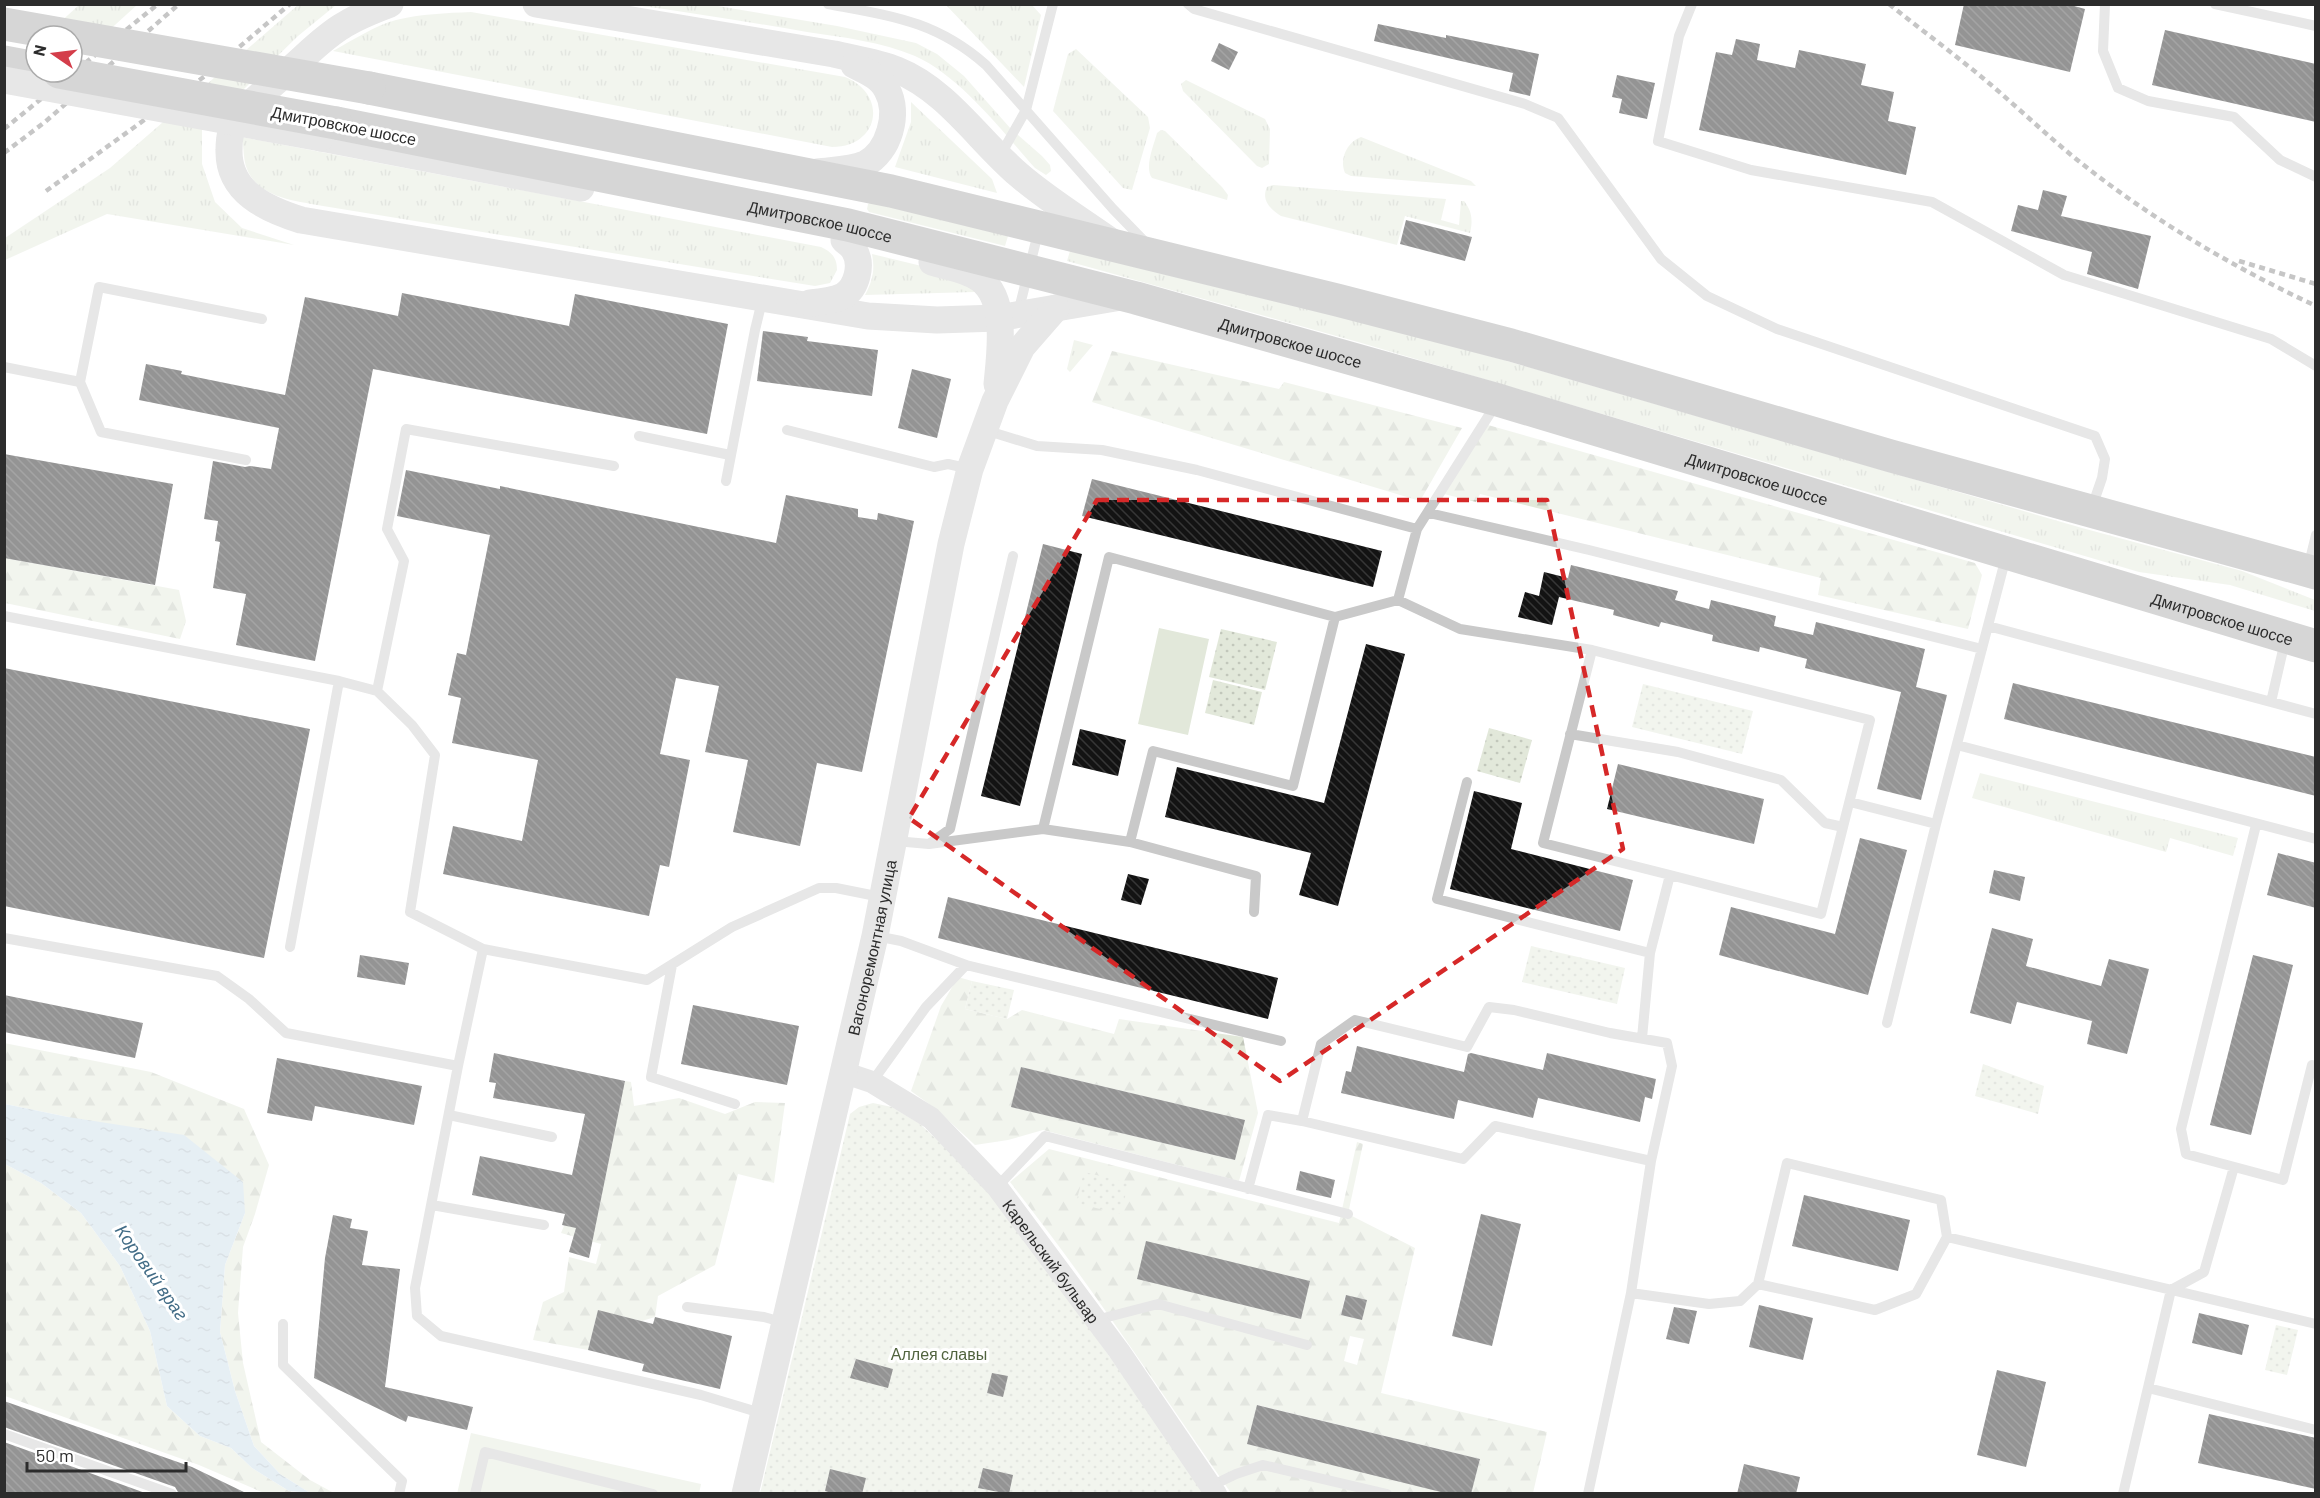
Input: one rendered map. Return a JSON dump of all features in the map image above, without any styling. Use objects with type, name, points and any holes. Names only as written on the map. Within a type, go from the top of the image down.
[{"type":"main road","points":[[4,24],[369,88],[891,191],[1511,345],[1891,456],[2311,572]]},
{"type":"main road","points":[[4,62],[24,66]]},
{"type":"main road","name":"Дмитровское шоссе","points":[[84,78],[328,131],[838,223],[1028,270],[1498,400],[2301,642]]},
{"type":"street","name":"Дмитровское шоссе","points":[[390,4],[363,14],[342,26],[251,104],[236,120],[229,136],[229,154],[236,181],[246,193],[280,214],[302,220],[764,297],[830,311],[906,319],[967,320],[1010,324],[1056,308],[1124,296]]},
{"type":"street","points":[[536,4],[834,54],[899,70],[928,87],[1039,192],[1122,248]]},
{"type":"street","points":[[808,173],[844,169],[866,163],[879,153],[892,125],[893,107],[887,89],[874,75],[834,54]]},
{"type":"street","name":"Вагоноремонтная улица","points":[[4,80],[328,131],[808,231],[957,269],[979,278],[993,294],[1010,324],[1001,351],[995,400]]},
{"type":"street","points":[[800,304],[829,301],[845,295],[853,287],[858,262],[854,250],[844,240]]},
{"type":"street","name":"Вагоноремонтная улица","points":[[745,1494],[845,1073],[884,897],[951,544],[970,469],[995,400],[1022,347],[1056,308]]},
{"type":"street","name":"Карельский бульвар","points":[[845,1073],[872,1082],[931,1118],[996,1187],[1096,1320],[1214,1490]]},
{"type":"lane","points":[[828,4],[905,20],[949,37],[986,65],[1113,209],[1161,258]]},
{"type":"lane","points":[[1000,156],[1026,110],[1053,4]]},
{"type":"lane","points":[[1188,4],[1194,9],[1525,104],[1558,118],[1661,259],[1707,296],[1777,329],[2095,436],[2105,459],[2102,478],[2091,511]]},
{"type":"lane","points":[[1692,4],[1679,36],[1658,141],[1752,170],[1932,202],[2064,275],[2271,339],[2316,366]]},
{"type":"lane","points":[[2105,4],[2103,51],[2118,88],[2148,101],[2234,117],[2280,160],[2316,177]]},
{"type":"lane","points":[[2215,4],[2316,27]]},
{"type":"lane","points":[[1010,324],[1040,228]]},
{"type":"lane","points":[[246,460],[101,432],[80,382],[99,287],[262,319]]},
{"type":"lane","points":[[726,481],[757,320],[764,297]]},
{"type":"lane","points":[[4,367],[80,382]]},
{"type":"lane","points":[[1398,600],[1417,529],[1498,400]]},
{"type":"lane","points":[[377,691],[404,561],[387,529],[406,429],[614,466]]},
{"type":"lane","points":[[787,430],[934,467],[948,464],[970,469]]},
{"type":"lane","points":[[984,430],[1037,446],[1102,450],[1197,470],[1417,529]]},
{"type":"lane","points":[[639,436],[730,455]]},
{"type":"lane","points":[[1429,513],[1600,553],[1982,649]]},
{"type":"lane","points":[[2311,572],[2316,535]]},
{"type":"lane","points":[[1887,1023],[1936,824],[2007,555]]},
{"type":"lane","points":[[929,844],[950,830],[1013,556]]},
{"type":"lane","points":[[1043,829],[1109,557],[1335,617],[1398,600],[1460,629],[1592,650],[1870,720],[1821,914],[1543,843],[1592,650]]},
{"type":"lane","points":[[4,616],[339,681],[377,691],[412,725],[435,755],[410,912],[483,949],[647,980],[732,927],[819,888],[836,888],[884,897]]},
{"type":"lane","points":[[1130,842],[1153,751],[1293,786],[1335,617]]},
{"type":"lane","points":[[1988,626],[2316,714]]},
{"type":"lane","points":[[2271,702],[2301,642]]},
{"type":"lane","points":[[290,947],[339,681]]},
{"type":"lane","points":[[1570,734],[1678,752],[1781,780],[1825,823],[1843,827]]},
{"type":"lane","points":[[1957,745],[2316,839]]},
{"type":"lane","points":[[1467,782],[1437,899],[1650,953]]},
{"type":"lane","points":[[1850,802],[1936,824]]},
{"type":"lane","points":[[2256,825],[2181,1129],[2186,1154],[2283,1180],[2312,1065],[2316,1066]]},
{"type":"lane","points":[[895,840],[929,844],[1043,829],[1130,842],[1256,876],[1254,912]]},
{"type":"lane","points":[[1642,1038],[1650,953],[1670,875]]},
{"type":"lane","points":[[875,936],[902,941],[966,965],[1281,1041]]},
{"type":"lane","points":[[4,938],[218,976],[249,999],[286,1034],[458,1066]]},
{"type":"lane","points":[[483,949],[415,1288],[417,1316],[441,1336],[701,1395],[764,1413]]},
{"type":"lane","points":[[672,965],[651,1077],[735,1104]]},
{"type":"lane","points":[[872,1082],[926,1007],[966,965]]},
{"type":"lane","points":[[1302,1121],[1321,1044],[1355,1020],[1467,1047],[1489,1007],[1514,1010],[1610,1033],[1667,1043],[1672,1066],[1651,1161],[1631,1293],[1588,1494]]},
{"type":"lane","points":[[449,1115],[552,1137]]},
{"type":"lane","points":[[1248,1189],[1268,1115],[1463,1159],[1495,1126],[1651,1161]]},
{"type":"lane","points":[[996,1187],[1046,1136],[1348,1214]]},
{"type":"lane","points":[[1631,1293],[1709,1304],[1740,1301],[1758,1284],[1786,1163],[1941,1200],[1947,1237],[1916,1294],[1875,1310],[1758,1284]]},
{"type":"lane","points":[[2123,1494],[2171,1290],[2205,1272],[2234,1167]]},
{"type":"lane","points":[[432,1205],[544,1226]]},
{"type":"lane","points":[[1947,1237],[2316,1324]]},
{"type":"lane","points":[[1096,1320],[1158,1304],[1307,1345]]},
{"type":"lane","points":[[687,1307],[764,1317],[786,1323]]},
{"type":"lane","points":[[283,1324],[284,1365],[402,1480],[399,1494]]},
{"type":"lane","points":[[2148,1388],[2316,1430]]},
{"type":"lane","points":[[4,1434],[172,1494]]},
{"type":"lane","points":[[475,1494],[485,1452],[653,1494]]},
{"type":"lane","points":[[1214,1490],[1236,1474],[1263,1466],[1363,1491],[1386,1494]]},
{"type":"highlighted area","points":[[1097,500],[1547,500],[1623,849],[1280,1081],[909,818]]},
{"type":"green space","points":[[79,5],[137,5],[84,53],[84,24],[58,24]]},
{"type":"green space","points":[[298,5],[336,5],[298,36],[202,130],[202,164],[215,202],[242,228],[294,245],[107,214],[5,260],[5,238],[110,168]]},
{"type":"green space","points":[[635,5],[712,5],[837,26],[916,43],[937,54],[964,76],[1011,129],[1042,156],[1050,165],[1051,171],[1046,175],[1035,168],[964,90],[932,65],[915,56],[862,41]]},
{"type":"green space","points":[[946,5],[1032,5],[1041,15],[1024,87]]},
{"type":"green space","points":[[471,12],[845,77],[859,85],[868,96],[873,107],[873,119],[868,130],[860,139],[848,145],[832,147],[333,51],[396,20],[424,15]]},
{"type":"green space","points":[[1076,49],[1148,117],[1150,128],[1132,190],[1123,188],[1053,111],[1068,54]]},
{"type":"green space","points":[[1186,80],[1265,119],[1270,129],[1269,164],[1262,168],[1257,166],[1183,91],[1181,84]]},
{"type":"green space","points":[[911,102],[992,179],[997,193],[895,167],[911,122]]},
{"type":"green space","points":[[1161,130],[1165,131],[1222,187],[1228,195],[1227,200],[1152,178],[1149,168],[1150,156],[1157,133]]},
{"type":"green space","points":[[242,137],[821,247],[833,256],[837,270],[830,283],[815,286],[290,200],[269,192],[252,179],[244,158]]},
{"type":"green space","points":[[1361,137],[1471,181],[1476,186],[1351,176],[1345,173],[1343,168],[1345,152],[1356,139]]},
{"type":"green space","points":[[1273,185],[1446,199],[1441,220],[1459,225],[1461,201],[1464,201],[1471,216],[1470,233],[1405,216],[1397,245],[1281,216],[1270,207],[1266,200],[1267,187]]},
{"type":"green space","points":[[871,202],[1008,236],[1005,246],[869,212],[868,204]]},
{"type":"green space","points":[[1070,251],[1405,333],[1504,360],[2082,528],[2242,571],[2315,600],[2315,611],[2230,585],[2139,572],[1358,342],[1067,261]]},
{"type":"green space","points":[[872,254],[967,277],[975,292],[865,295],[873,275]]},
{"type":"green space","points":[[1074,340],[1093,345],[1070,372],[1067,369]]},
{"type":"green space","points":[[1112,351],[1279,389],[1284,382],[1462,428],[1420,501],[1092,402]]},
{"type":"green space","points":[[1488,425],[1975,563],[1982,575],[1968,629],[1818,595],[1821,578],[1480,494],[1476,502],[1444,494]]},
{"type":"green space","points":[[4,558],[179,590],[186,621],[180,639],[5,603]]},
{"type":"green space","points":[[1159,628],[1209,639],[1188,735],[1138,724]]},
{"type":"green space","points":[[1221,629],[1277,642],[1265,690],[1209,677]]},
{"type":"green space","points":[[1213,680],[1262,692],[1254,725],[1205,713]]},
{"type":"green space","points":[[1643,684],[1753,711],[1742,754],[1632,727]]},
{"type":"green space","points":[[1489,728],[1532,740],[1520,783],[1477,771]]},
{"type":"green space","points":[[1980,773],[2238,838],[2233,856],[2170,838],[2166,852],[1972,798]]},
{"type":"green space","points":[[1531,946],[1625,968],[1617,1004],[1522,982]]},
{"type":"green space","points":[[958,977],[972,981],[965,1009],[1007,1019],[1022,1010],[1114,1034],[1119,1019],[1243,1037],[1258,1113],[1239,1181],[1043,1130],[1008,1140],[975,1145],[936,1109],[911,1091],[941,1006]],"holes":[[[1021,1067],[1244,1120],[1235,1160],[1012,1107]]]},
{"type":"green space","points":[[972,981],[1014,990],[1007,1019],[965,1009]]},
{"type":"green space","points":[[4,1043],[151,1072],[244,1109],[269,1165],[243,1247],[238,1313],[243,1363],[261,1442],[310,1480],[334,1493],[310,1493],[280,1474],[254,1446],[235,1391],[220,1332],[225,1265],[245,1213],[68,1117],[5,1104]]},
{"type":"green space","points":[[1983,1064],[2044,1086],[2038,1114],[1975,1096]]},
{"type":"green space","points":[[625,1081],[631,1082],[634,1106],[679,1098],[725,1114],[755,1102],[785,1103],[774,1183],[738,1174],[715,1265],[658,1296],[655,1317],[642,1321],[598,1311],[588,1350],[533,1340],[543,1302],[564,1292],[569,1257],[596,1264],[601,1244],[561,1233]]},
{"type":"green space","name":"Аллея славы","points":[[873,1103],[892,1107],[920,1124],[992,1191],[1207,1494],[760,1494],[850,1114],[859,1107]]},
{"type":"green space","points":[[1357,1142],[1363,1144],[1348,1214],[1415,1248],[1381,1393],[1547,1432],[1533,1493],[1471,1493],[1480,1459],[1258,1405],[1248,1444],[1449,1493],[1231,1493],[1095,1297],[1010,1182],[1049,1149],[1339,1223]],"holes":[[[1345,1296],[1366,1300],[1362,1320],[1341,1315]],[[1350,1336],[1364,1339],[1357,1365],[1344,1361]]]},
{"type":"green space","points":[[5,1164],[41,1183],[81,1213],[120,1266],[150,1331],[167,1406],[200,1436],[231,1448],[252,1468],[289,1491],[300,1493],[264,1493],[199,1465],[5,1396]]},
{"type":"green space","points":[[1084,1172],[1129,1183],[1120,1214],[1076,1203]]},
{"type":"green space","points":[[2276,1325],[2298,1330],[2287,1375],[2265,1370]]},
{"type":"green space","points":[[471,1433],[701,1484],[699,1494],[457,1494]]},
{"type":"water","name":"Коровий враг","points":[[5,1104],[68,1117],[184,1135],[243,1182],[245,1213],[225,1265],[220,1332],[235,1391],[254,1446],[280,1474],[310,1493],[289,1491],[252,1468],[231,1448],[200,1436],[167,1406],[150,1331],[120,1266],[81,1213],[41,1183],[5,1164]]},
{"type":"building","points":[[1964,4],[2067,4],[2085,9],[2070,72],[1955,45]]},
{"type":"building","points":[[1378,24],[1539,54],[1530,96],[1509,91],[1513,73],[1374,41]]},
{"type":"building","points":[[2165,30],[2316,64],[2316,122],[2152,85]]},
{"type":"building","points":[[1736,39],[1760,44],[1757,60],[1795,68],[1799,50],[1866,64],[1861,85],[1894,92],[1888,121],[1916,127],[1906,175],[1699,130],[1716,52],[1732,55]]},
{"type":"building","points":[[1219,43],[1238,52],[1229,70],[1211,61]]},
{"type":"building","points":[[1617,75],[1655,83],[1647,119],[1619,113],[1622,99],[1612,97]]},
{"type":"building","points":[[2043,190],[2067,196],[2061,216],[2151,236],[2138,289],[2087,274],[2092,252],[2011,231],[2018,205],[2038,210]]},
{"type":"building","points":[[1406,220],[1472,237],[1465,261],[1400,244]]},
{"type":"building","points":[[402,293],[569,326],[575,294],[728,324],[707,434],[373,369],[315,661],[236,645],[246,594],[213,588],[220,542],[215,541],[218,521],[204,519],[213,461],[271,469],[279,428],[139,400],[146,364],[182,371],[181,374],[285,395],[305,297],[398,316]]},
{"type":"building","points":[[763,331],[808,337],[807,341],[878,350],[872,396],[757,381]]},
{"type":"building","points":[[912,369],[951,379],[937,438],[898,428]]},
{"type":"building","points":[[4,454],[173,484],[155,585],[4,558]]},
{"type":"building","points":[[406,470],[500,489],[500,486],[776,543],[786,495],[858,509],[858,517],[877,520],[878,513],[914,521],[862,772],[817,763],[800,846],[733,832],[748,760],[705,752],[719,686],[676,678],[660,754],[690,760],[669,867],[660,865],[649,916],[443,874],[453,826],[522,841],[538,760],[452,743],[461,698],[448,695],[457,653],[466,655],[490,535],[397,516]]},
{"type":"building","points":[[1092,479],[1382,551],[1373,587],[1082,516]]},
{"type":"building","points":[[1043,544],[1082,554],[1020,806],[981,796]]},
{"type":"building","points":[[1571,565],[1678,591],[1675,600],[1709,609],[1711,600],[1776,616],[1774,626],[1813,635],[1816,622],[1925,649],[1916,687],[1947,695],[1921,800],[1877,789],[1901,692],[1805,668],[1807,659],[1760,647],[1759,652],[1712,641],[1713,635],[1661,622],[1659,627],[1613,615],[1614,610],[1559,597],[1552,625],[1518,617],[1525,592],[1539,596],[1544,572],[1568,578]]},
{"type":"building","points":[[1366,644],[1405,654],[1338,906],[1299,895],[1311,853],[1165,817],[1177,767],[1324,803]]},
{"type":"building","points":[[4,668],[310,729],[264,958],[4,906]]},
{"type":"building","points":[[2013,683],[2316,757],[2316,796],[2004,719]]},
{"type":"building","points":[[1080,729],[1126,740],[1118,776],[1072,765]]},
{"type":"building","points":[[1618,764],[1764,799],[1754,844],[1607,809]]},
{"type":"building","points":[[1474,791],[1522,803],[1511,849],[1633,880],[1620,931],[1450,889]]},
{"type":"building","points":[[1860,838],[1907,850],[1868,995],[1719,955],[1731,907],[1835,934]]},
{"type":"building","points":[[2278,853],[2316,863],[2316,908],[2267,895]]},
{"type":"building","points":[[1994,870],[2025,877],[2020,901],[1989,893]]},
{"type":"building","points":[[1128,874],[1149,879],[1141,905],[1121,900]]},
{"type":"building","points":[[948,897],[1278,978],[1268,1019],[938,938]]},
{"type":"building","points":[[1992,928],[2033,939],[2026,966],[2101,986],[2109,959],[2149,969],[2127,1054],[2087,1044],[2092,1021],[2017,1002],[2011,1024],[1970,1013]]},
{"type":"building","points":[[360,955],[409,963],[405,985],[357,977]]},
{"type":"building","points":[[2253,955],[2293,965],[2251,1135],[2210,1125]]},
{"type":"building","points":[[4,995],[143,1023],[135,1058],[4,1032]]},
{"type":"building","points":[[693,1005],[799,1026],[787,1085],[681,1064]]},
{"type":"building","points":[[1357,1046],[1464,1072],[1468,1054],[1471,1053],[1543,1070],[1547,1053],[1656,1079],[1652,1099],[1645,1097],[1640,1122],[1538,1098],[1533,1118],[1458,1100],[1454,1119],[1341,1093],[1346,1071],[1351,1072]]},
{"type":"building","points":[[494,1053],[625,1081],[589,1258],[569,1252],[576,1228],[562,1225],[565,1214],[472,1195],[480,1156],[572,1175],[585,1114],[493,1098],[496,1083],[489,1082]]},
{"type":"building","points":[[277,1058],[422,1086],[414,1125],[315,1106],[312,1121],[267,1113]]},
{"type":"building","points":[[1021,1067],[1245,1120],[1235,1160],[1011,1107]]},
{"type":"building","points":[[1300,1171],[1335,1180],[1331,1198],[1296,1190]]},
{"type":"building","points":[[1804,1195],[1910,1220],[1898,1271],[1792,1246]]},
{"type":"building","points":[[1481,1214],[1521,1224],[1492,1346],[1452,1336]]},
{"type":"building","points":[[333,1215],[352,1219],[350,1228],[368,1231],[362,1265],[400,1269],[385,1387],[473,1407],[467,1430],[408,1416],[406,1422],[314,1378],[325,1258]]},
{"type":"building","points":[[1146,1241],[1310,1281],[1301,1319],[1137,1279]]},
{"type":"building","points":[[1346,1295],[1367,1300],[1362,1320],[1341,1315]]},
{"type":"building","points":[[1759,1305],[1813,1318],[1803,1360],[1749,1347]]},
{"type":"building","points":[[1674,1307],[1697,1311],[1689,1344],[1666,1339]]},
{"type":"building","points":[[598,1310],[653,1324],[655,1317],[732,1336],[720,1389],[642,1371],[644,1364],[588,1350]]},
{"type":"building","points":[[2199,1313],[2249,1325],[2242,1355],[2192,1343]]},
{"type":"building","points":[[856,1359],[893,1369],[888,1388],[850,1378]]},
{"type":"building","points":[[1997,1370],[2046,1382],[2026,1467],[1977,1455]]},
{"type":"building","points":[[992,1373],[1008,1376],[1003,1397],[987,1393]]},
{"type":"building","points":[[4,1401],[192,1467],[248,1494],[179,1494],[175,1487],[4,1427]]},
{"type":"building","points":[[1257,1405],[1480,1459],[1471,1494],[1449,1494],[1247,1444]]},
{"type":"building","points":[[2209,1414],[2316,1438],[2316,1489],[2198,1463]]},
{"type":"building","points":[[4,1442],[148,1494],[4,1494]]},
{"type":"building","points":[[1744,1464],[1800,1477],[1796,1494],[1737,1494]]},
{"type":"building","points":[[983,1468],[1013,1475],[1009,1494],[978,1488]]},
{"type":"building","points":[[830,1469],[866,1478],[862,1494],[835,1494],[825,1491]]},
{"type":"railway","points":[[4,129],[158,4]]},
{"type":"railway","points":[[4,153],[45,122],[179,4]]},
{"type":"railway","points":[[46,191],[205,76],[290,4]]},
{"type":"railway","points":[[1889,4],[1984,79],[2116,190],[2199,244],[2316,306]]},
{"type":"railway","points":[[2239,261],[2316,284]]}]
